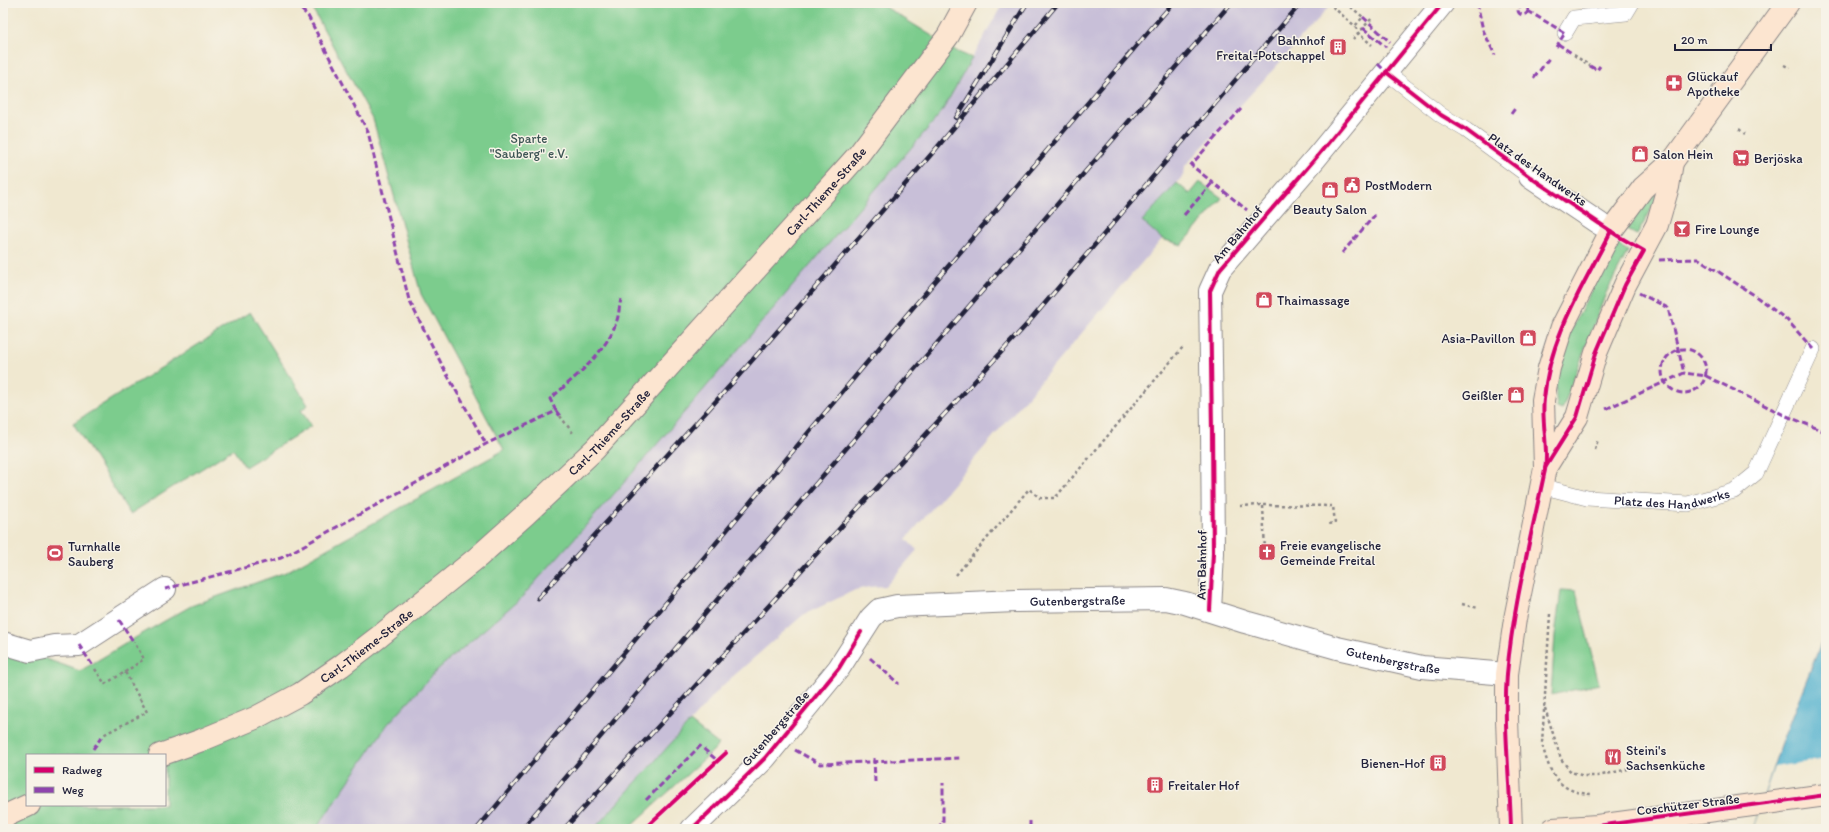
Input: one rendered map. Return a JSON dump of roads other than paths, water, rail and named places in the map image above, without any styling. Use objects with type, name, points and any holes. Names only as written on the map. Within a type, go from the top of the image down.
[{"type":"street","name":"Carl-Thieme-Straße","points":[[163,754],[202,740],[255,718],[300,694],[341,666],[380,636],[478,557],[526,514],[594,449],[859,154],[948,36],[966,3]]},
{"type":"street","name":"Am Bahnhof","points":[[1210,610],[1212,553],[1212,431],[1210,291],[1220,269],[1315,159],[1443,3]]},
{"type":"street","points":[[1511,829],[1507,719],[1508,674],[1516,614],[1543,477],[1543,400],[1549,368],[1562,327],[1611,230],[1643,188],[1672,162],[1788,3]]},
{"type":"street","points":[[1543,477],[1577,417],[1596,353],[1625,285],[1657,225],[1668,187],[1672,162]]},
{"type":"street","name":"Platz des Handwerks","points":[[1530,178],[1600,224]]},
{"type":"street","points":[[3,643],[30,651],[54,646],[79,645],[165,589]]},
{"type":"street","name":"Gutenbergstraße","points":[[692,829],[765,758],[839,668],[861,632],[880,610],[897,606],[1016,601],[1166,599],[1210,610],[1245,622],[1337,648],[1422,667],[1508,674]]},
{"type":"street","name":"Coschützer Straße","points":[[1553,829],[1597,826],[1826,795]]},
{"type":"street","points":[[3,817],[27,806]]},
{"type":"lane","points":[[1565,33],[1574,18],[1626,13],[1632,3]]},
{"type":"lane","name":"Platz des Handwerks","points":[[1386,72],[1441,115],[1466,130],[1530,178]]},
{"type":"lane","name":"Platz des Handwerks","points":[[1543,477],[1587,498],[1688,504],[1734,491],[1756,473],[1813,349]]},
{"type":"water","points":[[1826,631],[1826,829],[1753,829],[1780,746]]},
{"type":"railway","points":[[956,118],[1027,3]]},
{"type":"railway","points":[[538,598],[735,380],[935,150],[1058,3]]},
{"type":"railway","points":[[477,829],[910,311],[1173,3]]},
{"type":"railway","points":[[522,829],[831,466],[1231,3]]},
{"type":"railway","points":[[564,829],[1029,322],[1301,3]]},
{"type":"place","name":"Bahnhof Freital-Potschappel","points":[[1338,47]]},
{"type":"place","name":"Glückauf Apotheke","points":[[1674,83]]},
{"type":"place","name":"Salon Hein","points":[[1640,154]]},
{"type":"place","name":"Berjöska","points":[[1741,158]]},
{"type":"place","name":"PostModern","points":[[1352,185]]},
{"type":"place","name":"Beauty Salon","points":[[1330,190]]},
{"type":"place","name":"Fire Lounge","points":[[1682,229]]},
{"type":"place","name":"Thaimassage","points":[[1264,300]]},
{"type":"place","name":"Asia-Pavillon","points":[[1528,338]]},
{"type":"place","name":"Geißler","points":[[1516,395]]},
{"type":"place","name":"Freie evangelische Gemeinde Freital","points":[[1267,552]]},
{"type":"place","name":"Turnhalle Sauberg","points":[[55,553]]},
{"type":"place","name":"Steini's Sachsenküche","points":[[1613,757]]},
{"type":"place","name":"Bienen-Hof","points":[[1438,763]]},
{"type":"place","name":"Freitaler Hof","points":[[1155,785]]},
{"type":"park label","name":"Sparte \"Sauberg\" e.V.","points":[[529,146]]}]
